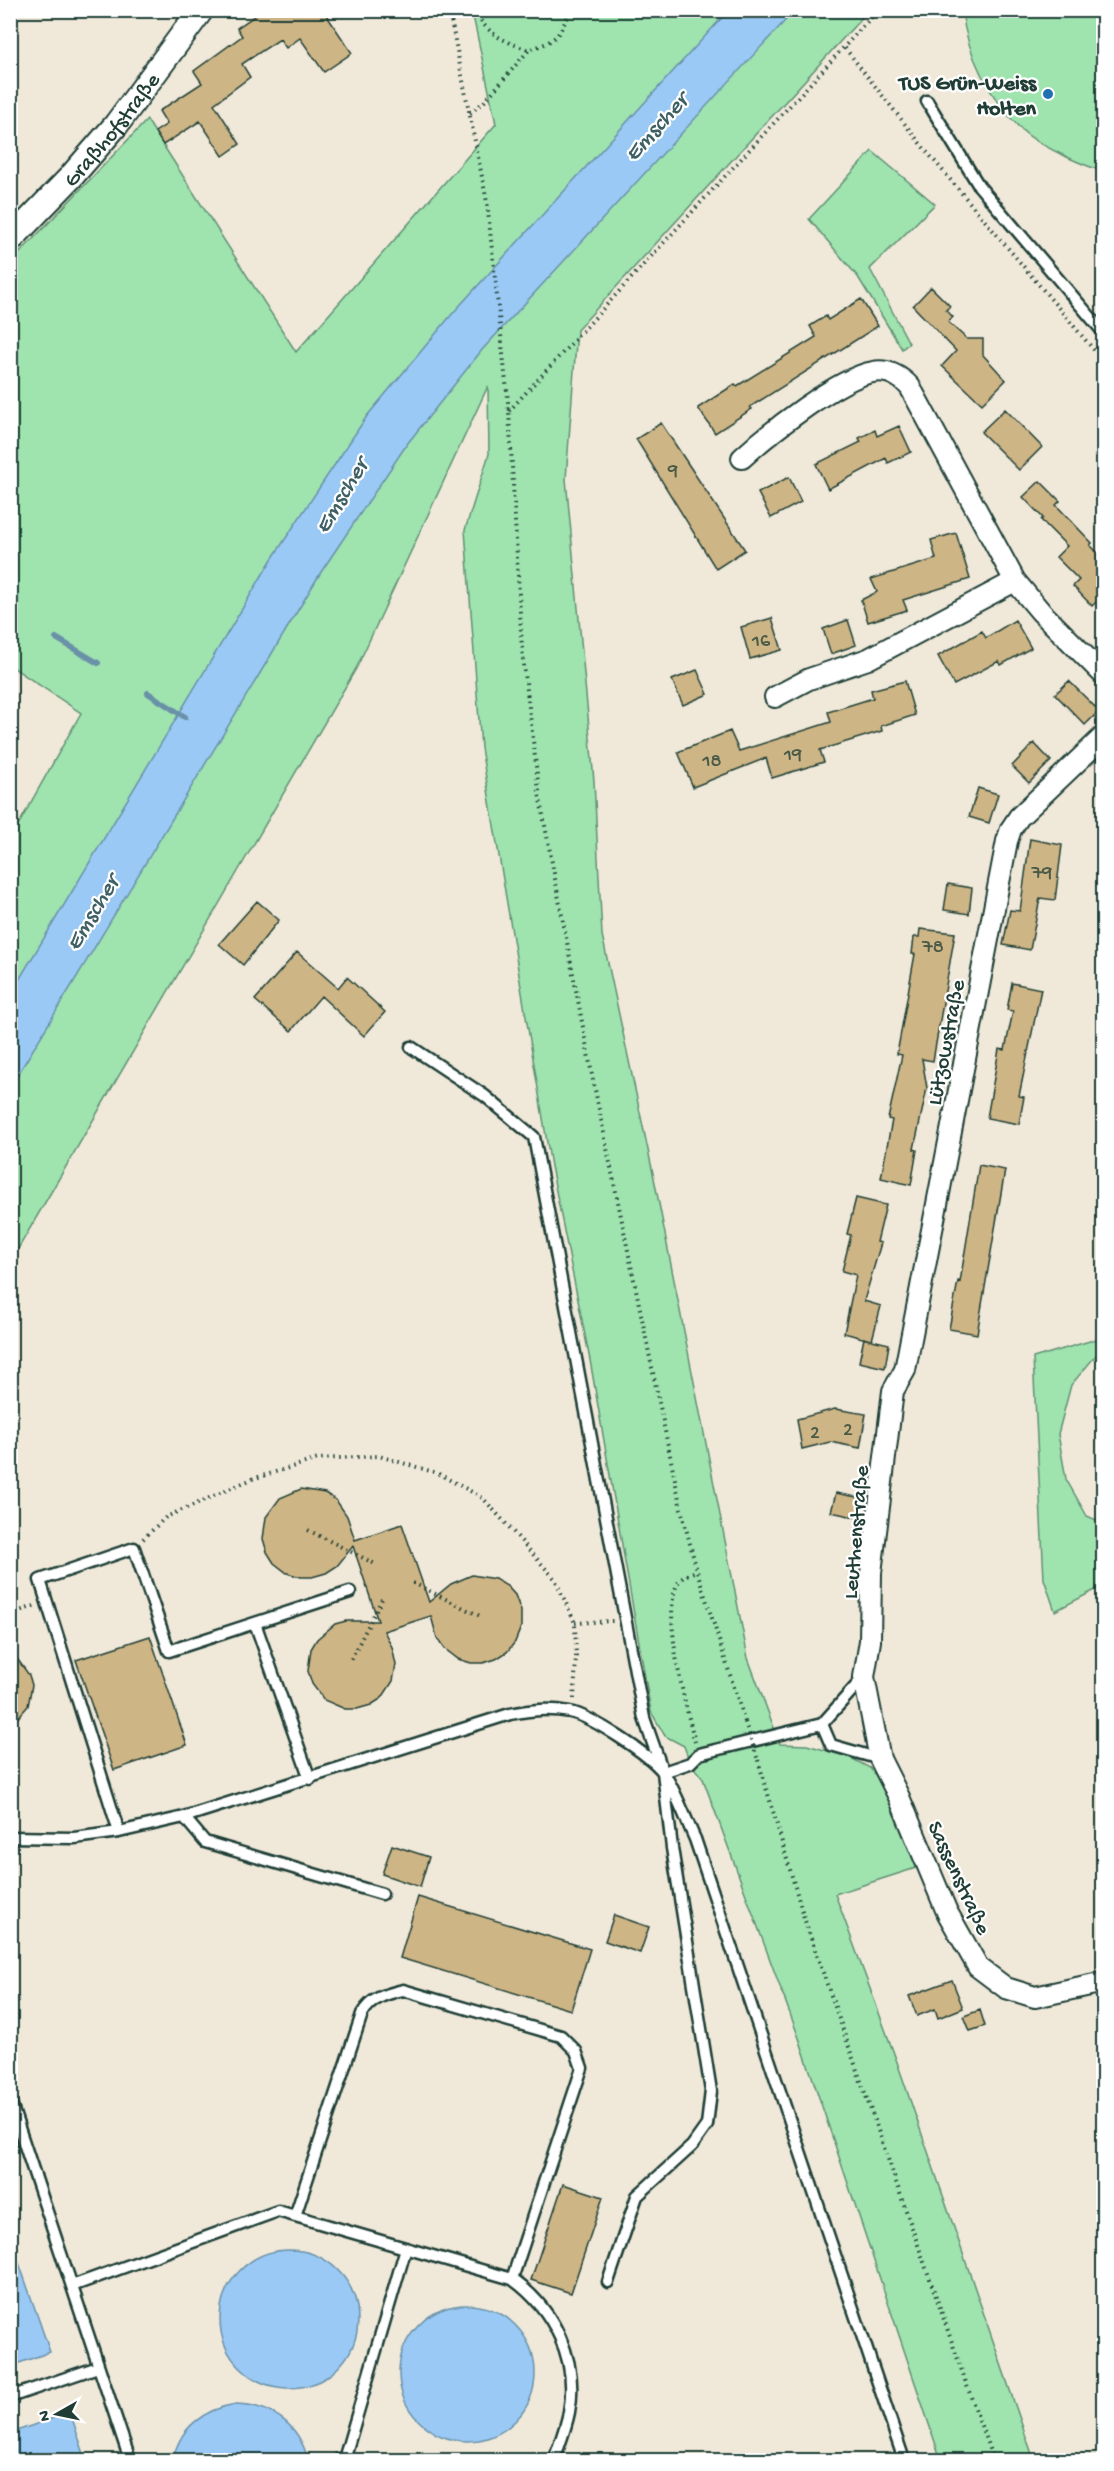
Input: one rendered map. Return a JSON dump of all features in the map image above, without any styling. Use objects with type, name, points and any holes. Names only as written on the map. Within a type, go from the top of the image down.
[{"type":"street","name":"Graßhofstraße","points":[[10,240],[70,178],[116,125],[201,10]]},
{"type":"street","points":[[742,458],[771,431],[856,377],[874,371],[892,374],[902,379],[910,387],[1015,581],[1041,612],[1104,675]]},
{"type":"street","points":[[774,697],[810,680],[868,659],[1015,581]]},
{"type":"street","name":"Lützowstraße","points":[[893,1391],[905,1370],[1007,841],[1019,817],[1104,736]]},
{"type":"street","name":"Leuthenstraße","points":[[864,1677],[870,1641],[871,1573],[893,1391]]},
{"type":"street","name":"Sassenstraße","points":[[864,1677],[880,1759],[899,1797],[947,1912],[978,1967],[1006,1988],[1035,1997],[1104,1982]]},
{"type":"lane","points":[[927,101],[980,186],[1104,333]]},
{"type":"lane","points":[[411,1047],[485,1096],[534,1137],[644,1718],[663,1772],[695,1839],[904,2460]]},
{"type":"lane","points":[[119,1832],[40,1580],[134,1548],[169,1651],[350,1592]]},
{"type":"lane","points":[[255,1623],[310,1779]]},
{"type":"lane","points":[[663,1772],[690,1763],[699,1754],[822,1724],[864,1677]]},
{"type":"lane","points":[[10,1837],[74,1838],[119,1832],[184,1817],[510,1714],[541,1708],[573,1712],[638,1750],[663,1772],[672,1848],[711,2091],[707,2125],[692,2146],[637,2196],[608,2282]]},
{"type":"lane","points":[[822,1724],[831,1745],[880,1759]]},
{"type":"lane","points":[[184,1817],[205,1842],[382,1894]]},
{"type":"lane","points":[[295,2216],[362,2014],[367,2006],[385,1994],[403,1990],[414,1993],[561,2036],[576,2051],[582,2068],[512,2279]]},
{"type":"lane","points":[[10,2101],[130,2460]]},
{"type":"lane","points":[[72,2286],[278,2211],[512,2279],[529,2291],[559,2331],[572,2373],[569,2412],[554,2460]]},
{"type":"lane","points":[[343,2459],[406,2248]]},
{"type":"lane","points":[[10,2397],[98,2367]]},
{"type":"path","points":[[449,10],[487,202],[506,361],[522,649],[540,800],[590,1068],[670,1458],[697,1570],[758,1760],[806,1921],[993,2460]]},
{"type":"path","points":[[475,10],[486,28],[495,36],[529,50]]},
{"type":"path","points":[[470,112],[484,102],[529,50],[557,36],[572,10]]},
{"type":"path","points":[[510,411],[878,10]]},
{"type":"path","points":[[845,48],[927,152],[1104,362]]},
{"type":"path","points":[[134,1548],[166,1516],[252,1479],[318,1459],[379,1456],[437,1473],[483,1498],[555,1579],[574,1623],[576,1657],[573,1712]]},
{"type":"path","points":[[308,1530],[375,1564]]},
{"type":"path","points":[[697,1570],[682,1578],[676,1586],[672,1606],[682,1684],[699,1754]]},
{"type":"path","points":[[413,1583],[480,1616]]},
{"type":"path","points":[[351,1659],[383,1597]]},
{"type":"path","points":[[10,1614],[47,1602]]},
{"type":"path","points":[[574,1623],[625,1620]]},
{"type":"green space","points":[[472,11],[868,11],[577,330],[566,479],[594,781],[602,935],[654,1178],[748,1658],[780,1744],[807,1745],[849,1757],[870,1768],[887,1790],[919,1867],[835,1894],[896,2059],[1034,2460],[941,2460],[799,2038],[703,1779],[690,1763],[684,1746],[665,1736],[651,1712],[590,1360],[551,1166],[481,748],[465,530],[489,454],[488,386],[357,667],[11,1261],[11,838],[81,713],[11,666],[11,262],[147,120],[296,352],[496,124]]},
{"type":"green space","name":"TUS Grün-Weiss Holten","points":[[962,11],[1103,11],[1103,171],[1048,148],[1028,135],[1009,117],[999,104],[974,59]]},
{"type":"green space","points":[[872,151],[935,204],[870,269],[909,343],[902,349],[858,277],[809,219]]},
{"type":"green space","points":[[1103,1337],[1103,1347],[1071,1385],[1058,1434],[1066,1479],[1087,1516],[1103,1523],[1103,1586],[1055,1611],[1044,1579],[1033,1358]]},
{"type":"water","name":"Emscher","points":[[728,11],[794,11],[482,350],[407,444],[321,572],[11,1086],[11,993],[272,559],[367,416],[453,313]]},
{"type":"water","points":[[10,2237],[50,2352],[11,2366],[10,2366]]},
{"type":"water","points":[[289,2250],[315,2255],[338,2270],[353,2293],[358,2319],[353,2345],[338,2368],[315,2383],[289,2388],[263,2383],[240,2368],[225,2345],[220,2319],[225,2293],[240,2270],[263,2255]]},
{"type":"water","points":[[467,2305],[493,2310],[505,2316],[515,2325],[524,2335],[530,2347],[535,2373],[530,2399],[524,2411],[515,2421],[505,2430],[493,2436],[467,2441],[441,2436],[429,2430],[419,2421],[410,2411],[404,2399],[399,2373],[404,2347],[410,2335],[419,2325],[429,2316],[441,2310]]},
{"type":"water","points":[[236,2404],[261,2408],[282,2419],[298,2436],[308,2460],[173,2460],[181,2438],[195,2422],[213,2410]]},
{"type":"water","points":[[70,2412],[86,2460],[11,2460],[11,2433]]},
{"type":"building","points":[[263,10],[323,10],[352,53],[324,72],[300,38],[286,48],[280,39],[242,64],[250,77],[214,104],[240,144],[223,156],[200,121],[163,145],[155,132],[167,124],[159,111],[202,83],[194,71],[242,36],[237,28]]},
{"type":"building","points":[[931,287],[950,306],[946,310],[953,317],[948,322],[967,339],[983,339],[983,355],[1006,380],[982,404],[942,366],[956,351],[913,306]]},
{"type":"building","points":[[861,299],[878,326],[750,407],[752,409],[715,433],[698,408],[816,337],[810,326],[826,316],[828,320]]},
{"type":"building","points":[[1005,409],[1042,447],[1019,470],[981,432]]},
{"type":"building","points":[[661,423],[745,550],[716,569],[636,439]]},
{"type":"building","points":[[899,426],[911,452],[888,463],[886,458],[828,489],[816,464],[861,442],[859,438],[875,430],[877,436]]},
{"type":"building","points":[[789,477],[801,502],[771,518],[758,493]]},
{"type":"building","points":[[1040,481],[1060,501],[1056,505],[1104,559],[1104,595],[1092,606],[1073,586],[1079,580],[1056,557],[1067,546],[1041,520],[1043,518],[1023,497]]},
{"type":"building","points":[[956,533],[970,579],[903,600],[907,610],[868,622],[861,600],[877,592],[871,579],[936,559],[931,540]]},
{"type":"building","points":[[772,618],[782,650],[750,659],[741,627]]},
{"type":"building","points":[[848,620],[856,645],[831,654],[823,629]]},
{"type":"building","points":[[1015,620],[1031,648],[1001,665],[999,661],[954,685],[938,656],[982,631],[986,638]]},
{"type":"building","points":[[697,670],[708,694],[683,705],[672,680]]},
{"type":"building","points":[[905,681],[915,715],[881,726],[882,731],[820,750],[824,762],[772,778],[766,758],[693,787],[678,752],[730,731],[739,751],[831,722],[828,712],[873,698],[871,690]]},
{"type":"building","points":[[1069,681],[1099,711],[1085,725],[1055,694]]},
{"type":"building","points":[[1034,743],[1051,761],[1029,783],[1012,766]]},
{"type":"building","points":[[978,788],[998,794],[989,823],[969,817]]},
{"type":"building","points":[[1030,839],[1062,845],[1055,900],[1040,898],[1030,950],[1003,945],[1010,910],[1020,911]]},
{"type":"building","points":[[948,884],[972,888],[969,914],[944,910]]},
{"type":"building","points":[[257,901],[279,920],[243,965],[219,944]]},
{"type":"building","points":[[920,929],[955,933],[933,1061],[922,1059],[927,1088],[914,1149],[917,1150],[911,1185],[881,1178],[892,1120],[888,1119],[902,1055],[897,1054],[915,954],[912,954],[914,937],[919,937]]},
{"type":"building","points":[[297,952],[338,988],[347,977],[385,1012],[364,1036],[321,996],[291,1031],[255,1000]]},
{"type":"building","points":[[1012,983],[1041,989],[1019,1096],[1024,1097],[1019,1124],[987,1118],[999,1049],[1005,1050],[1013,1011],[1007,1010]]},
{"type":"building","points":[[979,1165],[1005,1170],[977,1334],[949,1329],[958,1281],[960,1282]]},
{"type":"building","points":[[856,1198],[886,1205],[877,1242],[881,1243],[864,1301],[881,1306],[872,1340],[889,1344],[885,1368],[859,1362],[864,1338],[844,1333],[856,1275],[842,1271],[851,1235],[847,1234]]},
{"type":"building","points":[[835,1409],[866,1414],[860,1448],[830,1442],[802,1449],[797,1419]]},
{"type":"building","points":[[301,1489],[325,1493],[336,1500],[347,1516],[355,1540],[402,1524],[429,1602],[451,1584],[472,1575],[495,1579],[507,1586],[515,1595],[521,1611],[521,1627],[515,1642],[507,1652],[483,1663],[471,1663],[458,1659],[445,1649],[437,1638],[431,1616],[384,1631],[392,1647],[396,1665],[393,1681],[382,1698],[371,1705],[357,1709],[345,1709],[324,1700],[312,1684],[308,1671],[311,1649],[317,1639],[335,1624],[346,1621],[378,1621],[353,1546],[337,1566],[326,1573],[312,1577],[287,1573],[274,1563],[267,1552],[263,1539],[266,1517],[280,1498]]},
{"type":"building","points":[[836,1493],[862,1498],[859,1518],[831,1512]]},
{"type":"building","points":[[150,1636],[187,1745],[114,1770],[76,1660]]},
{"type":"building","points":[[10,1649],[29,1675],[32,1685],[28,1706],[10,1727]]},
{"type":"building","points":[[392,1845],[429,1857],[420,1887],[382,1874]]},
{"type":"building","points":[[418,1897],[590,1949],[571,2010],[400,1958]]},
{"type":"building","points":[[614,1915],[649,1927],[640,1953],[605,1941]]},
{"type":"building","points":[[952,1980],[963,2008],[938,2018],[935,2009],[917,2016],[909,1996]]},
{"type":"building","points":[[980,2010],[985,2026],[970,2031],[964,2016]]},
{"type":"building","points":[[563,2184],[603,2197],[571,2293],[531,2280]]},
{"type":"waterway","points":[[56,638],[98,663]]},
{"type":"waterway","points":[[148,693],[185,717]]},
{"type":"place","name":"TUS Grün-Weiss Holten","points":[[1048,94]]}]
